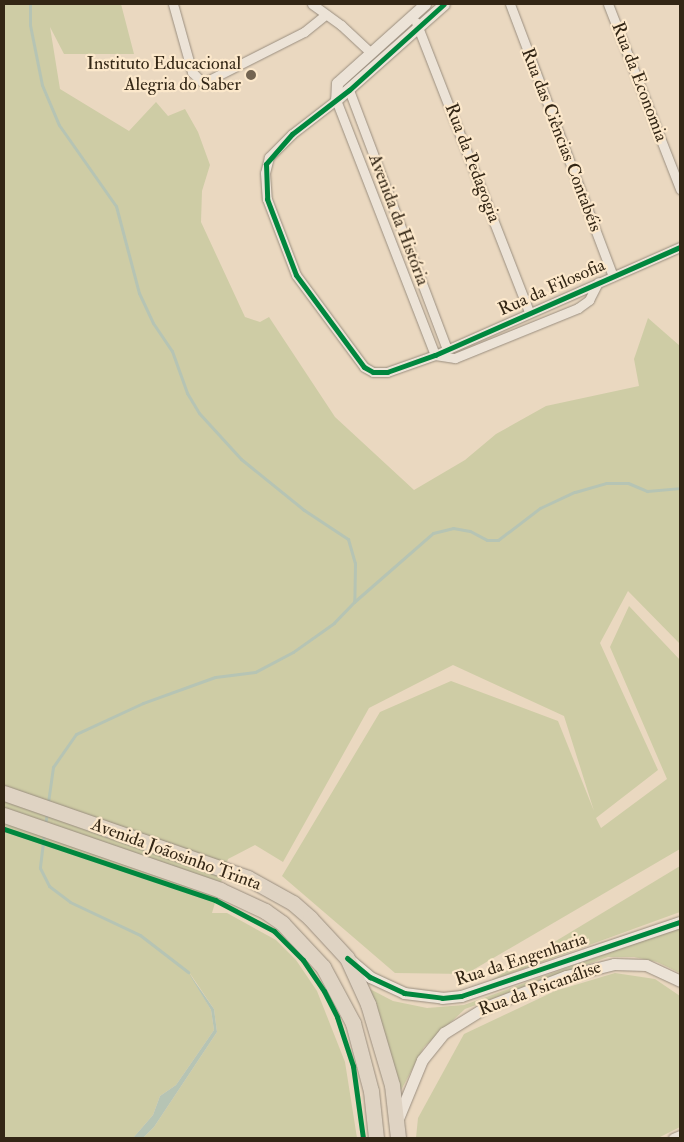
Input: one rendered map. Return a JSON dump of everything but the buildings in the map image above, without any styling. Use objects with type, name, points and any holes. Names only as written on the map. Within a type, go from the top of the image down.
[{"type":"main road","name":"Avenida Joãosinho Trinta","points":[[4,793],[226,870],[267,887],[293,903],[326,932],[347,958],[381,1040],[397,1122],[398,1138]]},
{"type":"main road","name":"Avenida Joãosinho Trinta","points":[[4,815],[220,890],[265,911],[282,923],[312,953],[334,984],[353,1023],[364,1060],[376,1138]]},
{"type":"street","points":[[173,4],[192,72],[203,82],[304,32],[326,14]]},
{"type":"street","points":[[312,4],[370,52]]},
{"type":"street","points":[[336,100],[336,83],[425,4]]},
{"type":"street","points":[[435,355],[387,372],[373,372],[364,367],[296,275],[267,199],[266,161],[292,134],[349,90],[444,4]]},
{"type":"street","name":"Rua das Ciências Contabéis","points":[[510,4],[613,276]]},
{"type":"street","name":"Rua da Economia","points":[[608,4],[680,189]]},
{"type":"street","name":"Rua da Pedagogia","points":[[411,16],[419,26],[529,312]]},
{"type":"street","name":"Avenida da História","points":[[349,90],[447,349]]},
{"type":"street","name":"Avenida da História","points":[[336,100],[435,355]]},
{"type":"street","name":"Rua da Filosofia","points":[[435,355],[680,247]]},
{"type":"street","name":"Rua da Filosofia","points":[[435,355],[455,358],[578,308],[589,300],[598,282]]},
{"type":"street","name":"Rua da Engenharia","points":[[347,958],[370,977],[404,993],[442,998],[461,996],[680,922]]},
{"type":"street","name":"Rua da Psicanálise","points":[[397,1122],[422,1060],[444,1033],[486,1007],[566,976],[614,964],[646,965],[680,981]]},
{"type":"street","points":[[672,1138],[680,1135]]},
{"type":"shaded area","points":[[4,4],[121,4],[134,54],[64,54],[50,27],[60,89],[129,131],[156,102],[168,116],[185,109],[198,132],[210,165],[202,191],[201,222],[245,317],[260,322],[269,317],[335,417],[414,490],[465,460],[496,434],[546,406],[639,386],[634,359],[648,318],[680,346],[680,644],[628,591],[600,643],[658,770],[596,818],[601,828],[667,779],[610,647],[629,606],[680,660],[680,849],[466,974],[395,973],[282,876],[380,712],[451,681],[558,721],[594,811],[564,716],[453,665],[369,708],[283,862],[255,845],[228,859],[212,913],[227,913],[276,940],[296,960],[317,991],[345,1062],[357,1138],[143,1138],[154,1127],[217,1032],[214,1009],[189,972],[211,1010],[214,1030],[176,1085],[160,1096],[153,1115],[133,1138],[4,1138]]},
{"type":"shaded area","points":[[680,866],[680,912],[490,981]]},
{"type":"shaded area","points":[[680,927],[680,973],[657,962],[634,957],[608,957],[465,1009],[424,1047],[399,1094],[386,1038],[368,988],[393,1001],[427,1008],[464,1005]]},
{"type":"shaded area","points":[[188,972],[214,1009],[217,1032],[154,1127],[143,1138],[133,1138],[153,1115],[160,1096],[176,1085],[214,1030],[211,1010]]},
{"type":"shaded area","points":[[615,973],[655,979],[680,996],[680,1127],[658,1138],[416,1138],[418,1118],[464,1034],[555,991]]},
{"type":"waterway","points":[[30,4],[30,25],[42,85],[59,125],[116,206],[139,293],[153,323],[172,351],[187,393],[199,413],[241,459],[304,510],[348,539],[355,563],[354,602],[334,623],[293,652],[255,672],[215,677],[143,703],[76,734],[53,767],[48,803]]},
{"type":"waterway","points":[[354,602],[433,533],[453,528],[470,531],[487,540],[498,540],[540,508],[575,492],[606,483],[628,483],[647,491],[680,488]]},
{"type":"waterway","points":[[45,826],[47,812]]},
{"type":"waterway","points":[[44,834],[40,868],[49,886],[70,902],[140,935],[188,972]]},
{"type":"cycle path","points":[[444,4],[349,90],[292,134],[266,164],[267,199],[296,275],[364,367],[373,372],[387,372],[435,355],[680,247]]},
{"type":"cycle path","points":[[4,829],[215,900],[274,931],[303,960],[324,991],[337,1017],[353,1066],[363,1138]]},
{"type":"cycle path","points":[[347,958],[370,977],[404,993],[442,998],[461,996],[680,922]]},
{"type":"place","name":"Instituto Educacional Alegria do Saber","points":[[251,75]]}]
